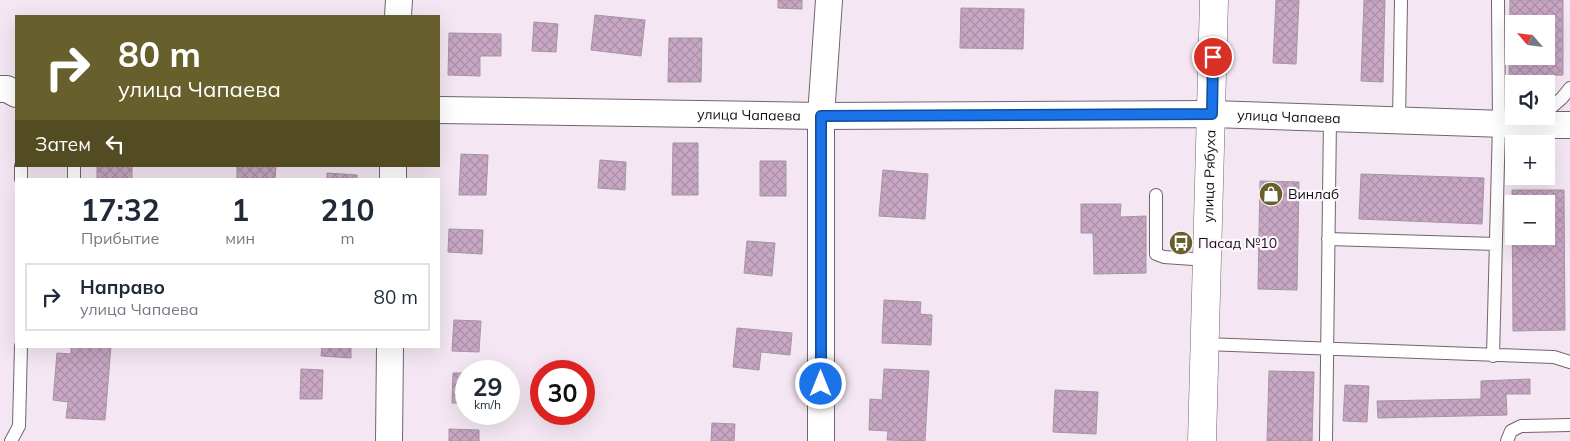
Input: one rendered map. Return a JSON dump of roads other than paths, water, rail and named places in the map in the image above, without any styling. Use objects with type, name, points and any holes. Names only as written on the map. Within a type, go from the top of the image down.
[{"type":"main road","name":"улица Рябуха","points":[[1202,441],[1214,0]]},
{"type":"street","points":[[398,15],[399,0]]},
{"type":"street","points":[[821,441],[821,116],[829,0]]},
{"type":"street","points":[[0,89],[7,89],[15,93]]},
{"type":"street","name":"улица Чапаева","points":[[440,110],[821,116],[1212,114],[1505,123]]},
{"type":"street","name":"улица Чапаева","points":[[1555,122],[1570,125]]},
{"type":"street","points":[[389,441],[390,348]]},
{"type":"lane","points":[[1399,121],[1401,0]]},
{"type":"lane","points":[[1493,356],[1499,124],[1498,0]]},
{"type":"lane","points":[[1555,104],[1570,88]]},
{"type":"lane","points":[[1326,441],[1330,118]]},
{"type":"lane","points":[[1156,195],[1156,254],[1164,257],[1208,260]]},
{"type":"lane","points":[[1328,239],[1496,244]]},
{"type":"lane","points":[[1205,344],[1554,357],[1570,362]]},
{"type":"lane","points":[[11,441],[19,426],[21,348]]},
{"type":"lane","points":[[1507,441],[1511,430],[1521,426],[1570,425]]},
{"type":"place","name":"Винлаб","points":[[1271,194]]},
{"type":"place","name":"Пасад №10","points":[[1181,243]]}]
